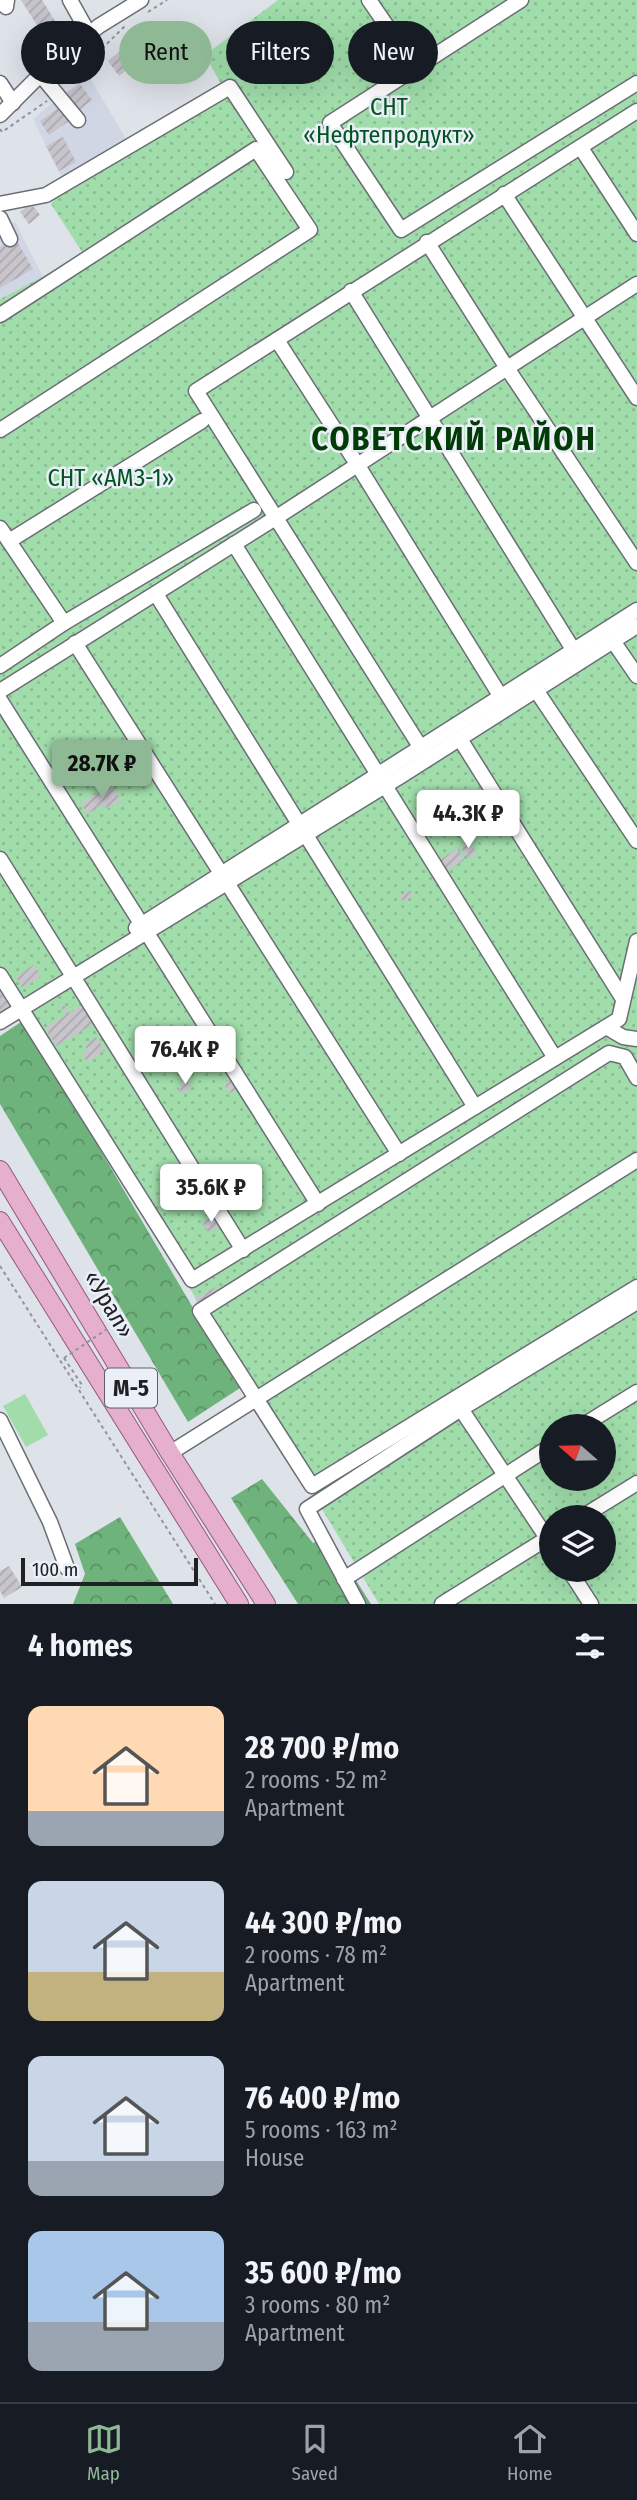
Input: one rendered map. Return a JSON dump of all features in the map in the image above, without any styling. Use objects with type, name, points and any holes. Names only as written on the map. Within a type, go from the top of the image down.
[{"type":"main road","name":"«Урал»","points":[[0,1170],[170,1453],[266,1604]]},
{"type":"main road","name":"«Урал»","points":[[0,1221],[239,1604]]},
{"type":"street","points":[[70,0],[82,21]]},
{"type":"street","points":[[369,0],[383,21]]},
{"type":"street","points":[[438,52],[521,0]]},
{"type":"street","points":[[105,26],[143,7]]},
{"type":"street","points":[[0,83],[13,103]]},
{"type":"street","points":[[389,84],[330,123],[401,230],[637,83]]},
{"type":"street","points":[[0,115],[31,84]]},
{"type":"street","points":[[48,84],[78,120]]},
{"type":"street","points":[[0,204],[46,195],[230,87],[286,172]]},
{"type":"street","points":[[421,748],[196,391],[637,111]]},
{"type":"street","points":[[581,148],[637,234]]},
{"type":"street","points":[[0,315],[256,149],[310,230],[0,430]]},
{"type":"street","points":[[504,194],[637,398]]},
{"type":"street","points":[[0,218],[10,239]]},
{"type":"street","points":[[427,242],[637,563]]},
{"type":"street","points":[[0,691],[277,517],[637,284]]},
{"type":"street","points":[[351,291],[574,650]]},
{"type":"street","points":[[277,340],[501,697]]},
{"type":"street","points":[[0,556],[11,544],[202,421]]},
{"type":"street","points":[[0,666],[64,623],[254,510]]},
{"type":"street","points":[[0,528],[64,623]]},
{"type":"street","points":[[234,544],[555,1058]]},
{"type":"street","points":[[156,594],[475,1107]]},
{"type":"street","points":[[382,780],[421,748],[637,610]]},
{"type":"street","points":[[0,1022],[71,974],[382,780],[460,739],[637,626]]},
{"type":"street","points":[[614,641],[637,676]]},
{"type":"street","points":[[75,643],[399,1154]]},
{"type":"street","points":[[536,690],[637,841]]},
{"type":"street","points":[[0,700],[318,1204]]},
{"type":"street","points":[[460,739],[624,999]]},
{"type":"street","points":[[0,859],[243,1250]]},
{"type":"street","points":[[0,975],[26,1006],[192,1280],[619,1020],[635,960],[637,941]]},
{"type":"street","points":[[606,1027],[623,1037],[637,1039]]},
{"type":"street","points":[[637,1078],[625,1057],[609,1053],[200,1311],[312,1486],[637,1287]]},
{"type":"street","points":[[170,1453],[637,1160]]},
{"type":"street","points":[[358,1604],[307,1510],[461,1409],[637,1301]]},
{"type":"street","points":[[601,1414],[637,1392]]},
{"type":"street","points":[[461,1409],[539,1523]]},
{"type":"street","points":[[0,1420],[50,1522],[67,1568]]},
{"type":"street","points":[[344,1578],[539,1454]]},
{"type":"street","points":[[601,1505],[637,1483]]},
{"type":"street","points":[[442,1604],[539,1546]]},
{"type":"street","points":[[577,1582],[592,1604]]},
{"type":"path","points":[[143,7],[167,0]]},
{"type":"path","points":[[0,129],[2,132],[57,94],[119,32]]},
{"type":"path","points":[[0,1266],[215,1604]]},
{"type":"path","points":[[79,1388],[82,1385],[64,1358],[107,1329]]},
{"type":"shaded area","points":[[77,84],[93,84],[128,142],[64,182],[33,119]]},
{"type":"shaded area","points":[[15,222],[43,277],[0,299],[0,230]]},
{"type":"green space","points":[[278,0],[637,0],[637,1604],[379,1604],[0,972],[0,299],[84,255],[51,204],[64,182],[221,84],[212,68],[212,50],[226,39],[226,84],[334,84],[334,21],[250,21]]},
{"type":"green space","points":[[24,1020],[240,1388],[188,1422],[0,1104],[0,1036]]},
{"type":"green space","points":[[25,1394],[48,1435],[26,1447],[3,1406]]},
{"type":"green space","points":[[262,1479],[313,1543],[328,1536],[371,1604],[298,1604],[231,1498]]},
{"type":"green space","points":[[120,1517],[173,1604],[73,1604],[85,1574],[75,1544]]},
{"type":"building","points":[[21,0],[42,0],[55,21],[34,21]]},
{"type":"building","points":[[119,52],[119,76],[108,61]]},
{"type":"building","points":[[80,84],[92,100],[78,111],[65,94]]},
{"type":"building","points":[[60,107],[69,121],[49,135],[40,121]]},
{"type":"building","points":[[63,137],[76,162],[59,171],[46,146]]},
{"type":"building","points":[[31,203],[40,215],[29,224],[20,212]]},
{"type":"building","points":[[15,238],[33,269],[0,288],[0,247]]},
{"type":"building","points":[[111,784],[121,800],[107,809],[104,804],[87,814],[81,803]]},
{"type":"building","points":[[469,841],[477,853],[468,859],[460,847]]},
{"type":"building","points":[[457,848],[464,860],[447,871],[440,860]]},
{"type":"building","points":[[410,890],[414,895],[403,902],[400,896]]},
{"type":"building","points":[[33,965],[41,976],[23,988],[16,977]]},
{"type":"building","points":[[0,991],[10,1007],[0,1014]]},
{"type":"building","points":[[86,1003],[97,1022],[56,1046],[45,1027],[66,1015],[61,1007],[64,1005],[69,1013]]},
{"type":"building","points":[[96,1037],[105,1050],[87,1062],[82,1054],[88,1050],[84,1045]]},
{"type":"building","points":[[234,1077],[240,1087],[230,1093],[224,1083]]},
{"type":"building","points":[[186,1078],[192,1088],[181,1094],[178,1087],[183,1085],[180,1081]]},
{"type":"building","points":[[213,1216],[219,1226],[208,1232],[202,1223]]},
{"type":"building","points":[[215,1287],[221,1297],[201,1309],[195,1299]]},
{"type":"building","points":[[9,1566],[22,1587],[4,1598],[0,1591],[0,1571]]},
{"type":"district","name":"СОВЕТСКИЙ РАЙОН","points":[[454,439]]},
{"type":"park label","name":"СНТ «Нефтепродукт»","points":[[389,121]]},
{"type":"park label","name":"СНТ «АМЗ-1»","points":[[111,478]]}]
